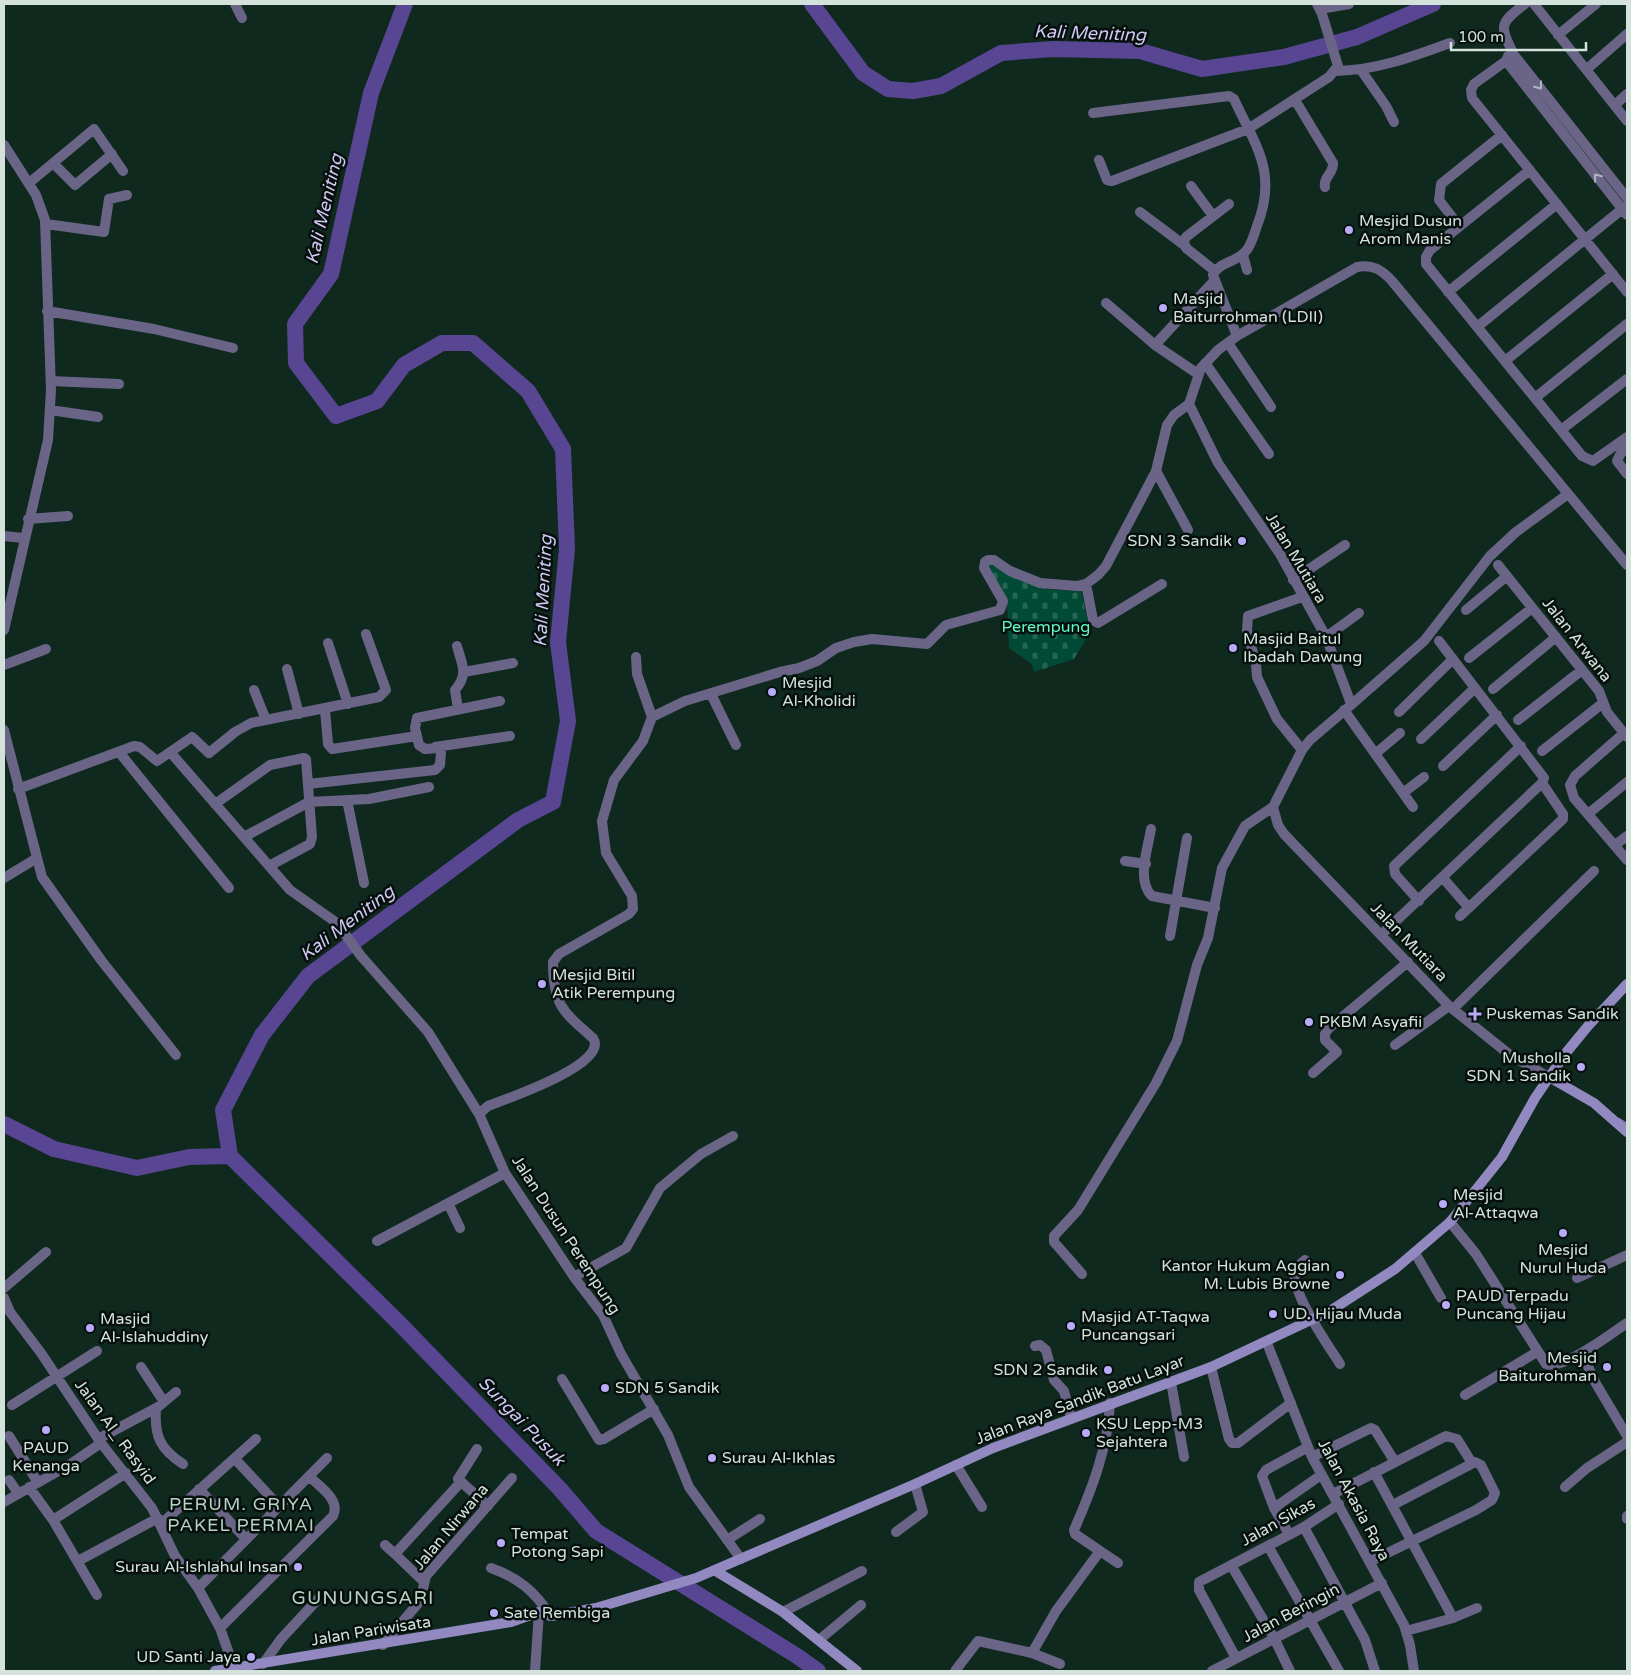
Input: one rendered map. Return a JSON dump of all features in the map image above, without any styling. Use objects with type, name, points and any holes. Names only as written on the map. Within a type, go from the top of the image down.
[{"type":"main road","name":"Jalan Raya Sandik Batu Layar","points":[[551,1616],[596,1608],[660,1590],[700,1576],[956,1465],[1110,1403],[1211,1367],[1313,1320],[1396,1269],[1450,1222],[1502,1157],[1550,1077],[1588,1026],[1627,984]]},
{"type":"main road","points":[[1550,1077],[1594,1103],[1627,1132]]},
{"type":"main road","points":[[714,1570],[783,1612],[857,1671]]},
{"type":"main road","points":[[539,1612],[551,1616]]},
{"type":"main road","name":"Jalan Pariwisata","points":[[220,1671],[383,1645],[510,1622],[539,1612]]},
{"type":"street","points":[[236,4],[242,18]]},
{"type":"street","points":[[1336,68],[1320,9],[1349,4]]},
{"type":"street","points":[[1477,327],[1585,238],[1625,209],[1510,54],[1503,32],[1504,22],[1525,4]]},
{"type":"street","points":[[1534,4],[1627,121]]},
{"type":"street","points":[[1558,35],[1596,4]]},
{"type":"street","points":[[1587,69],[1627,34]]},
{"type":"street","points":[[1099,160],[1107,180],[1112,182],[1248,129],[1295,100],[1336,68],[1361,70],[1398,62],[1450,43]]},
{"type":"street","points":[[1510,54],[1476,82],[1471,90],[1474,99],[1627,292]]},
{"type":"street","points":[[1510,54],[1627,198]]},
{"type":"street","points":[[1361,70],[1386,106],[1394,122]]},
{"type":"street","points":[[1615,105],[1627,94]]},
{"type":"street","points":[[1093,114],[1229,96],[1234,100],[1264,167],[1267,190],[1262,214],[1249,246],[1243,255],[1215,276],[1155,345]]},
{"type":"street","points":[[1295,100],[1333,162],[1333,167],[1324,182],[1325,187]]},
{"type":"street","points":[[29,184],[94,130],[123,171]]},
{"type":"street","points":[[1459,226],[1439,200],[1440,187],[1444,181],[1502,135]]},
{"type":"street","points":[[4,145],[40,203],[46,224],[50,381],[48,440],[28,519],[4,630]]},
{"type":"street","points":[[54,163],[75,185],[112,154]]},
{"type":"street","points":[[1530,170],[1429,251],[1425,258],[1428,268],[1582,456],[1593,461],[1627,437]]},
{"type":"street","points":[[1191,186],[1213,216]]},
{"type":"street","points":[[46,224],[104,232],[107,225],[109,199],[127,195]]},
{"type":"street","points":[[1184,245],[1186,237],[1229,204]]},
{"type":"street","points":[[1448,292],[1557,204]]},
{"type":"street","points":[[1140,212],[1184,245],[1215,276],[1237,336]]},
{"type":"street","points":[[1243,255],[1247,270]]},
{"type":"street","points":[[478,1114],[488,1106],[572,1070],[595,1048],[593,1038],[565,1014],[560,1006],[553,962],[559,954],[629,914],[633,909],[632,896],[606,853],[602,821],[614,780],[643,741],[652,717],[672,705],[799,668],[816,661],[836,648],[854,642],[872,640],[928,644],[946,625],[1000,610],[1003,601],[984,568],[984,562],[988,560],[994,560],[1010,571],[1040,582],[1074,586],[1086,584],[1106,566],[1156,471],[1167,425],[1174,415],[1189,404],[1198,374],[1205,363],[1237,336],[1357,267],[1371,266],[1380,269],[1392,281],[1627,566]]},
{"type":"street","points":[[1505,361],[1613,274]]},
{"type":"street","points":[[1106,304],[1155,345],[1198,374]]},
{"type":"street","points":[[47,311],[154,330],[233,348]]},
{"type":"street","points":[[1535,398],[1627,324]]},
{"type":"street","points":[[1228,343],[1271,407]]},
{"type":"street","points":[[1205,363],[1269,454]]},
{"type":"street","points":[[1562,430],[1627,379]]},
{"type":"street","points":[[50,381],[119,384]]},
{"type":"street","name":"Jalan Mutiara","points":[[1189,404],[1218,463],[1280,554],[1302,597],[1326,637],[1348,707],[1375,754],[1413,807]]},
{"type":"street","points":[[50,410],[98,417]]},
{"type":"street","points":[[1627,448],[1621,453],[1618,460],[1627,474]]},
{"type":"street","points":[[1156,471],[1188,530]]},
{"type":"street","points":[[1082,1274],[1054,1242],[1054,1236],[1078,1210],[1123,1139],[1156,1083],[1177,1041],[1197,965],[1208,938],[1222,868],[1232,846],[1250,821],[1273,807],[1302,750],[1316,732],[1348,707],[1424,641],[1490,556],[1516,532],[1568,494]]},
{"type":"street","points":[[28,519],[68,516]]},
{"type":"street","points":[[4,536],[24,538]]},
{"type":"street","points":[[1294,580],[1345,545]]},
{"type":"street","name":"Jalan Arwana","points":[[1498,565],[1599,691],[1607,712],[1626,735]]},
{"type":"street","points":[[1466,610],[1507,576]]},
{"type":"street","points":[[1086,584],[1094,620],[1098,623],[1162,584]]},
{"type":"street","points":[[1302,597],[1248,616],[1247,627],[1257,677],[1277,720],[1302,750]]},
{"type":"street","points":[[1469,658],[1532,608]]},
{"type":"street","points":[[1326,637],[1359,613]]},
{"type":"street","points":[[18,789],[137,745],[157,761],[171,753],[190,737],[210,752],[235,732],[251,723],[325,710],[379,697],[385,693],[385,687],[366,634]]},
{"type":"street","points":[[1493,689],[1556,637]]},
{"type":"street","points":[[1381,935],[1443,878],[1544,778],[1439,642]]},
{"type":"street","points":[[328,643],[348,704]]},
{"type":"street","points":[[457,646],[464,672],[462,683],[455,690],[458,709]]},
{"type":"street","points":[[4,665],[46,649]]},
{"type":"street","points":[[636,657],[636,674],[652,717]]},
{"type":"street","points":[[1399,712],[1453,659]]},
{"type":"street","points":[[464,672],[513,663]]},
{"type":"street","points":[[286,669],[298,714]]},
{"type":"street","points":[[1518,720],[1582,670]]},
{"type":"street","points":[[1421,739],[1475,688]]},
{"type":"street","points":[[254,690],[266,720]]},
{"type":"street","points":[[711,694],[736,745]]},
{"type":"street","points":[[500,701],[417,718],[415,728],[417,736],[421,747],[435,747],[510,736]]},
{"type":"street","points":[[1542,751],[1604,703]]},
{"type":"street","points":[[325,710],[328,744],[332,749],[417,736]]},
{"type":"street","points":[[1444,766],[1497,715]]},
{"type":"street","points":[[4,730],[40,873],[60,905],[176,1055]]},
{"type":"street","points":[[1375,754],[1400,733]]},
{"type":"street","points":[[1626,735],[1575,776],[1570,785],[1571,792],[1577,802],[1627,860]]},
{"type":"street","points":[[1419,901],[1395,874],[1394,866],[1521,746]]},
{"type":"street","points":[[308,784],[435,770],[440,766],[441,752],[435,747]]},
{"type":"street","points":[[119,752],[229,888]]},
{"type":"street","name":"Jalan Dusun Perempung","points":[[171,753],[290,890],[337,924],[361,956],[428,1032],[478,1114],[505,1173],[574,1277],[603,1315],[621,1354],[672,1445],[689,1487],[741,1559]]},
{"type":"street","points":[[215,804],[270,765],[300,758],[308,761],[312,838],[310,844],[269,866]]},
{"type":"street","points":[[1403,793],[1424,777]]},
{"type":"street","points":[[1460,916],[1563,820],[1563,814],[1542,782]]},
{"type":"street","points":[[1588,814],[1627,782]]},
{"type":"street","points":[[244,837],[309,802],[369,799],[430,787]]},
{"type":"street","points":[[347,800],[364,883]]},
{"type":"street","name":"Jalan Mutiara","points":[[1273,807],[1278,825],[1284,834],[1451,1007],[1510,1055],[1550,1077]]},
{"type":"street","points":[[1151,829],[1144,881],[1148,892],[1152,896],[1215,908]]},
{"type":"street","points":[[1615,845],[1627,836]]},
{"type":"street","points":[[1170,936],[1187,838]]},
{"type":"street","points":[[4,878],[37,858]]},
{"type":"street","points":[[1125,861],[1146,864]]},
{"type":"street","points":[[1395,1045],[1451,1007],[1594,870]]},
{"type":"street","points":[[1443,878],[1469,908]]},
{"type":"street","points":[[1313,1073],[1337,1052],[1325,1040],[1325,1034],[1328,1029],[1408,962]]},
{"type":"street","points":[[574,1277],[626,1248],[660,1188],[701,1154],[733,1136]]},
{"type":"street","points":[[377,1241],[505,1173]]},
{"type":"street","points":[[448,1203],[460,1228]]},
{"type":"street","points":[[1450,1222],[1476,1254],[1536,1352],[1546,1364],[1552,1366],[1582,1353],[1627,1323]]},
{"type":"street","points":[[4,1288],[46,1252]]},
{"type":"street","points":[[1415,1254],[1441,1298]]},
{"type":"street","points":[[1577,1278],[1627,1255]]},
{"type":"street","points":[[1305,1260],[1295,1269],[1293,1277],[1313,1320],[1340,1364]]},
{"type":"street","name":"Jalan Al_ Rasyid","points":[[4,1298],[10,1312],[100,1441],[146,1499],[160,1521],[175,1556],[198,1588],[220,1628],[234,1668]]},
{"type":"street","name":"Jalan Akasia Raya","points":[[1267,1342],[1310,1452],[1321,1475],[1371,1561],[1406,1630],[1414,1671]]},
{"type":"street","points":[[1035,1346],[1040,1345],[1045,1349],[1053,1378],[1064,1391],[1071,1418]]},
{"type":"street","points":[[12,1405],[97,1352]]},
{"type":"street","points":[[1465,1394],[1536,1352]]},
{"type":"street","points":[[1582,1353],[1597,1387],[1627,1436]]},
{"type":"street","points":[[141,1367],[160,1405],[154,1425],[159,1441],[169,1455],[183,1464]]},
{"type":"street","points":[[1211,1367],[1229,1438],[1232,1443],[1238,1443],[1291,1402]]},
{"type":"street","points":[[562,1380],[599,1440],[606,1438],[654,1410]]},
{"type":"street","points":[[1170,1382],[1184,1456]]},
{"type":"street","points":[[4,1502],[69,1465],[100,1441],[160,1405],[176,1392]]},
{"type":"street","points":[[1110,1403],[1109,1422],[1102,1456],[1091,1490],[1074,1530],[1075,1534],[1118,1563]]},
{"type":"street","points":[[1288,1534],[1274,1508],[1263,1480],[1263,1473],[1371,1428],[1376,1430],[1395,1462]]},
{"type":"street","points":[[1333,1494],[1450,1435],[1457,1439],[1472,1463]]},
{"type":"street","points":[[8,1436],[53,1520],[97,1595]]},
{"type":"street","points":[[78,1561],[160,1521],[235,1460],[256,1439]]},
{"type":"street","points":[[1565,1487],[1587,1468],[1627,1442]]},
{"type":"street","points":[[477,1448],[459,1477],[460,1482],[488,1506]]},
{"type":"street","points":[[198,1588],[327,1458]]},
{"type":"street","points":[[235,1460],[279,1506]]},
{"type":"street","points":[[1371,1561],[1476,1510],[1494,1498],[1494,1490],[1481,1465],[1472,1463],[1393,1505]]},
{"type":"street","points":[[956,1465],[982,1507]]},
{"type":"street","points":[[1374,1472],[1453,1618]]},
{"type":"street","points":[[53,1520],[126,1473]]},
{"type":"street","points":[[1274,1508],[1321,1475]]},
{"type":"street","points":[[220,1628],[333,1516],[335,1508],[333,1501],[310,1477]]},
{"type":"street","name":"Jalan Nirwana","points":[[383,1645],[420,1601],[424,1582],[512,1478]]},
{"type":"street","points":[[9,1480],[18,1494]]},
{"type":"street","points":[[395,1554],[460,1482]]},
{"type":"street","points":[[896,1532],[923,1512],[915,1484]]},
{"type":"street","points":[[199,1489],[246,1539]]},
{"type":"street","name":"Jalan Sikas","points":[[1231,1661],[1199,1591],[1198,1586],[1201,1580],[1304,1527],[1339,1504]]},
{"type":"street","points":[[727,1540],[760,1519]]},
{"type":"street","points":[[1304,1527],[1365,1640],[1375,1671]]},
{"type":"street","points":[[385,1545],[424,1582]]},
{"type":"street","points":[[1268,1546],[1339,1671]]},
{"type":"street","points":[[1032,1652],[1060,1606],[1100,1551]]},
{"type":"street","name":"Jalan Sikas","points":[[1231,1565],[1274,1638],[1290,1671]]},
{"type":"street","points":[[491,1568],[510,1575],[525,1584],[538,1596],[551,1616]]},
{"type":"street","points":[[783,1612],[862,1571]]},
{"type":"street","name":"Jalan Beringin","points":[[1212,1671],[1382,1583]]},
{"type":"street","points":[[263,1664],[281,1639],[320,1597]]},
{"type":"street","points":[[819,1640],[861,1606]]},
{"type":"street","points":[[1406,1630],[1453,1618],[1477,1608]]},
{"type":"street","points":[[535,1671],[539,1612]]},
{"type":"street","points":[[955,1671],[978,1641],[1032,1652],[1060,1664]]},
{"type":"green space","name":"Perempung","points":[[990,564],[1033,585],[1055,590],[1081,590],[1090,632],[1074,659],[1034,672],[1032,664],[1009,648],[1007,601],[988,565]]},
{"type":"waterway","name":"Kali Meniting","points":[[4,1124],[54,1149],[137,1168],[189,1157],[230,1156],[223,1110],[262,1035],[308,976],[518,820],[553,802],[568,721],[558,642],[567,549],[563,449],[528,391],[473,343],[442,343],[404,365],[377,401],[336,416],[296,363],[295,324],[331,274],[371,93],[405,4]]},
{"type":"waterway","name":"Kali Meniting","points":[[812,4],[863,73],[888,89],[913,91],[941,86],[1001,53],[1053,49],[1140,51],[1202,69],[1284,57],[1357,37],[1433,4]]},
{"type":"waterway","points":[[1619,1119],[1627,1124]]},
{"type":"waterway","name":"Sungai Pusuk","points":[[230,1156],[400,1324],[560,1489],[596,1531],[818,1671]]},
{"type":"place","name":"Mesjid Dusun Arom Manis","points":[[1349,230]]},
{"type":"place","name":"Masjid Baiturrohman (LDII)","points":[[1163,308]]},
{"type":"place","name":"SDN 3 Sandik","points":[[1242,541]]},
{"type":"place","name":"Masjid Baitul Ibadah Dawung","points":[[1233,648]]},
{"type":"place","name":"Mesjid Al-Kholidi","points":[[772,692]]},
{"type":"place","name":"Mesjid Bitil Atik Perempung","points":[[542,984]]},
{"type":"place","name":"Puskemas Sandik","points":[[1475,1014]]},
{"type":"place","name":"PKBM Asyafii","points":[[1309,1022]]},
{"type":"place","name":"Musholla SDN 1 Sandik","points":[[1581,1067]]},
{"type":"place","name":"Mesjid Al-Attaqwa","points":[[1443,1204]]},
{"type":"place","name":"Mesjid Nurul Huda","points":[[1563,1233]]},
{"type":"place","name":"Kantor Hukum Aggian M. Lubis Browne","points":[[1340,1275]]},
{"type":"place","name":"PAUD Terpadu Puncang Hijau","points":[[1446,1305]]},
{"type":"place","name":"UD. Hijau Muda","points":[[1273,1314]]},
{"type":"place","name":"Masjid AT-Taqwa Puncangsari","points":[[1071,1326]]},
{"type":"place","name":"Masjid Al-Islahuddiny","points":[[90,1328]]},
{"type":"place","name":"Mesjid Baiturohman","points":[[1607,1367]]},
{"type":"place","name":"SDN 2 Sandik","points":[[1108,1370]]},
{"type":"place","name":"SDN 5 Sandik","points":[[605,1388]]},
{"type":"place","name":"PAUD Kenanga","points":[[46,1430]]},
{"type":"place","name":"KSU Lepp-M3 Sejahtera","points":[[1086,1433]]},
{"type":"place","name":"Surau Al-Ikhlas","points":[[712,1458]]},
{"type":"place","name":"Tempat Potong Sapi","points":[[501,1543]]},
{"type":"place","name":"Surau Al-Ishlahul Insan","points":[[298,1567]]},
{"type":"place","name":"Sate Rembiga","points":[[494,1613]]},
{"type":"place","name":"UD Santi Jaya","points":[[251,1657]]},
{"type":"district","name":"PERUM. GRIYA PAKEL PERMAI","points":[[241,1514]]},
{"type":"district","name":"GUNUNGSARI","points":[[363,1598]]}]
